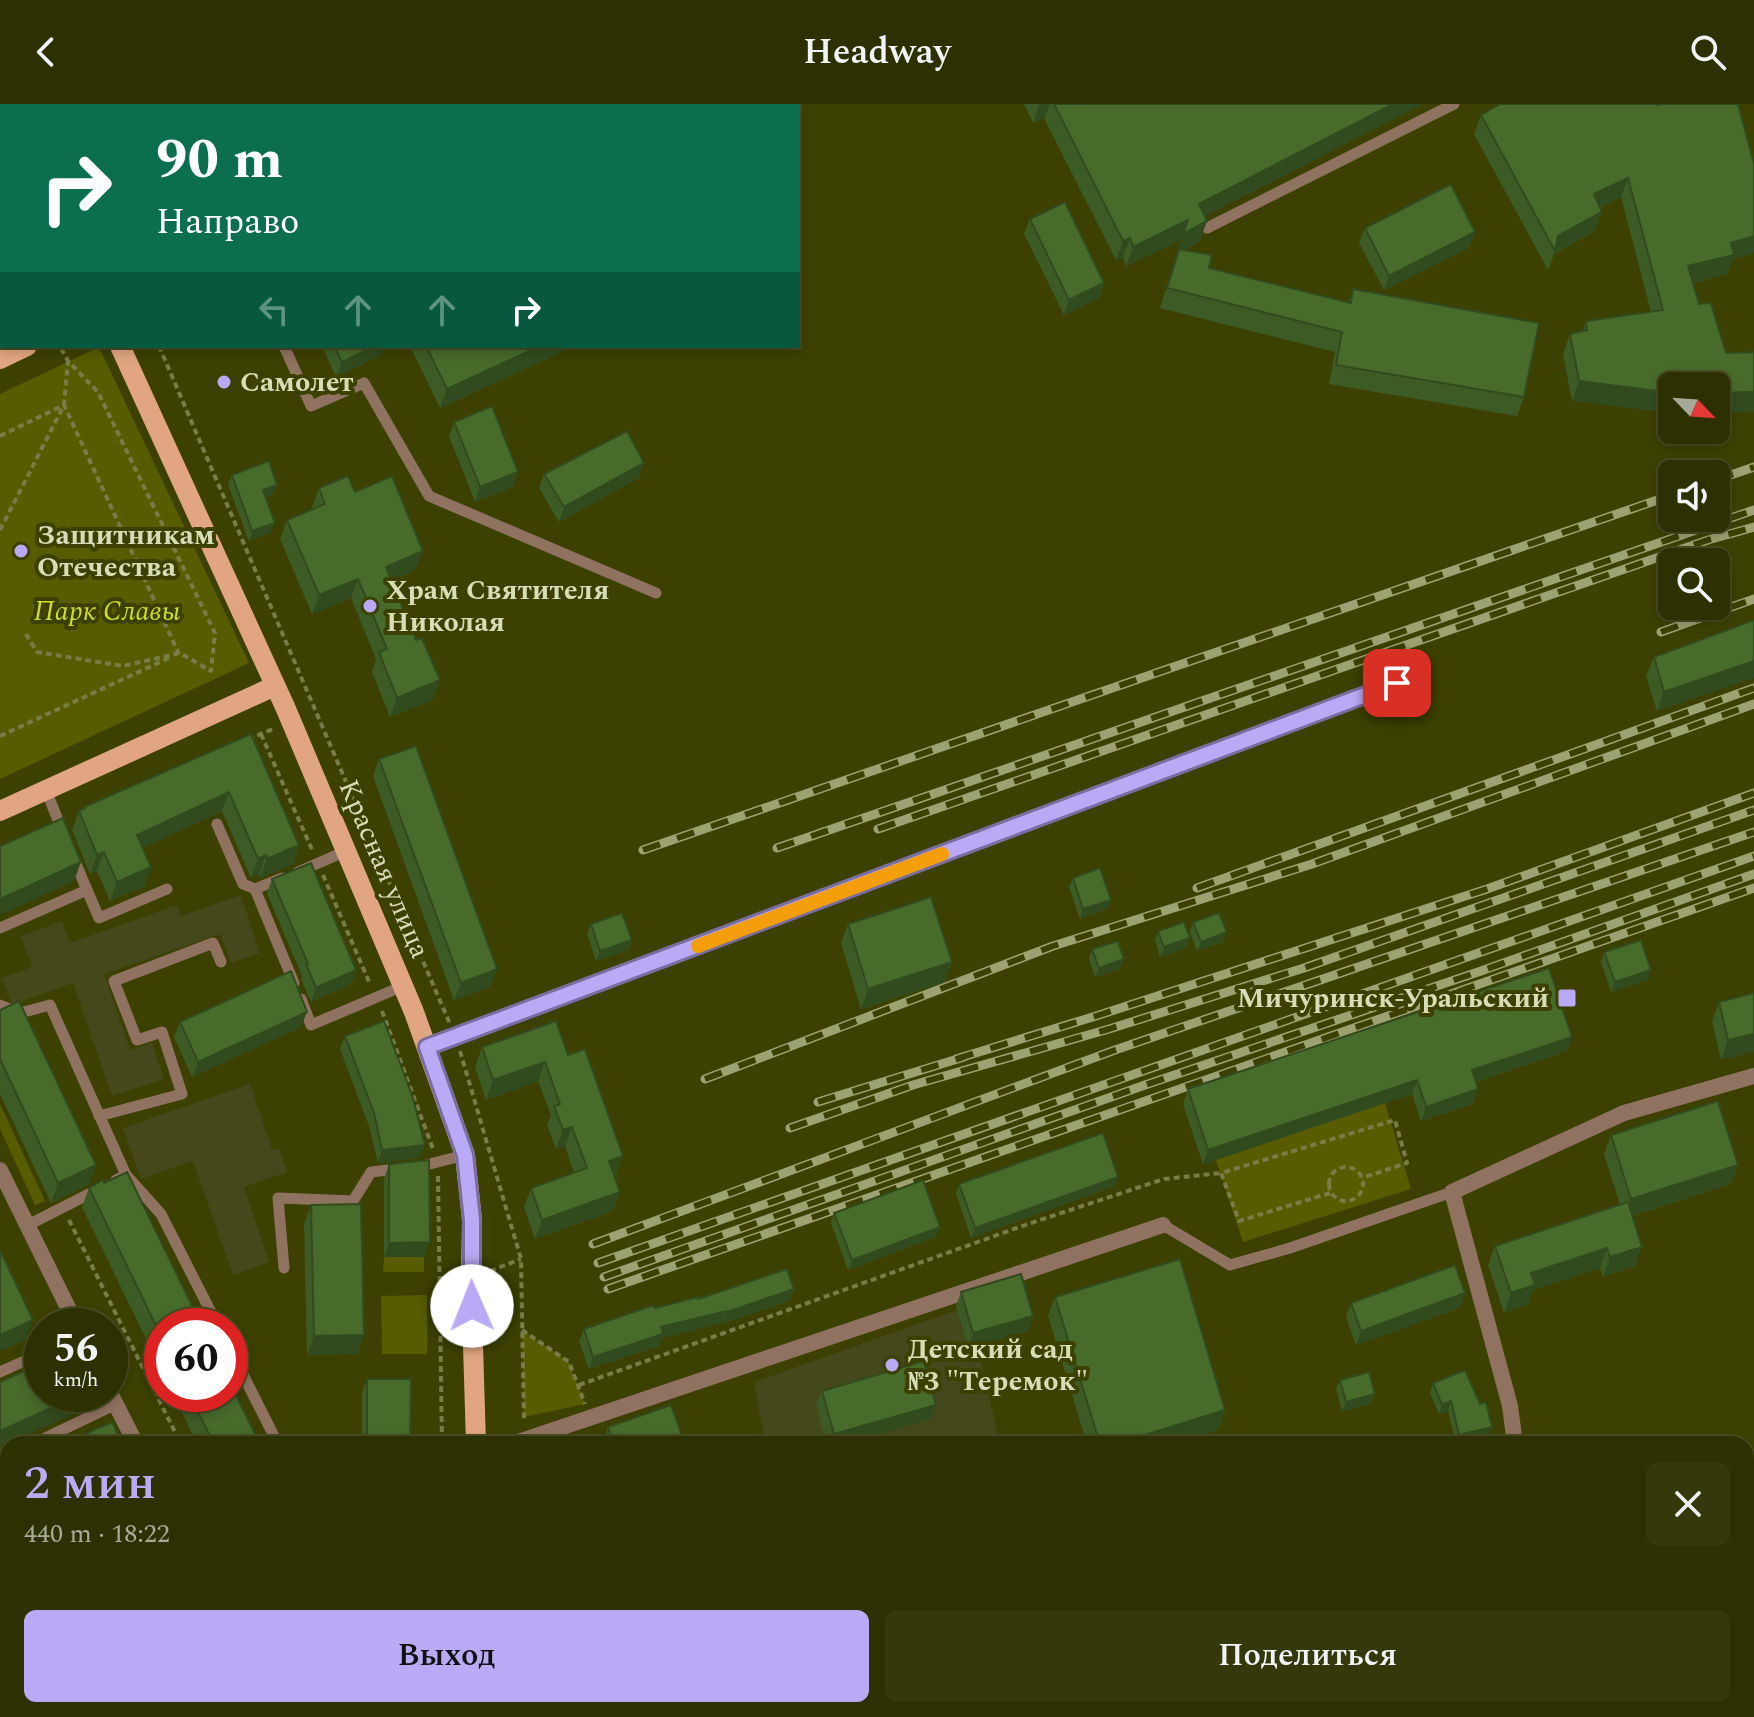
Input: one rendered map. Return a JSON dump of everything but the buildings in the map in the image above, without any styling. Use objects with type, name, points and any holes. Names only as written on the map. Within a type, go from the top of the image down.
[{"type":"main road","points":[[0,359],[23,348]]},
{"type":"main road","name":"Красная улица","points":[[121,348],[291,721],[403,986],[465,1155],[472,1220],[476,1436]]},
{"type":"main road","points":[[0,811],[275,686]]},
{"type":"street","points":[[1514,1436],[1510,1406],[1452,1192],[1624,1113],[1754,1076]]},
{"type":"street","points":[[0,1170],[68,1308]]},
{"type":"street","points":[[536,1436],[1163,1225]]},
{"type":"street","points":[[120,1412],[132,1436]]},
{"type":"lane","points":[[1207,228],[1454,104]]},
{"type":"lane","points":[[285,348],[311,406],[364,383],[429,496],[656,593]]},
{"type":"lane","points":[[427,1047],[1397,683]]},
{"type":"lane","points":[[46,790],[99,918],[167,889]]},
{"type":"lane","points":[[217,824],[243,884],[255,889],[311,1025],[403,986]]},
{"type":"lane","points":[[255,889],[346,851]]},
{"type":"lane","points":[[0,928],[87,890]]},
{"type":"lane","points":[[99,1116],[182,1094],[162,1032],[137,1040],[114,981],[213,943],[221,962]]},
{"type":"lane","points":[[0,1005],[20,1013],[50,1005],[126,1175],[161,1214],[209,1308]]},
{"type":"lane","points":[[284,1268],[278,1198],[353,1201],[371,1172],[422,1166],[465,1155]]},
{"type":"lane","points":[[26,1226],[126,1175]]},
{"type":"lane","points":[[1163,1225],[1230,1265],[1290,1248],[1452,1192]]},
{"type":"lane","points":[[0,1372],[24,1361]]},
{"type":"lane","points":[[248,1385],[274,1436]]},
{"type":"lane","points":[[47,1436],[89,1412]]},
{"type":"path","points":[[61,348],[68,361],[98,392],[215,633],[211,671],[180,653],[64,405]]},
{"type":"path","points":[[0,530],[64,405],[68,361]]},
{"type":"path","points":[[0,436],[64,405]]},
{"type":"path","points":[[26,634],[37,652],[123,666],[180,653]]},
{"type":"path","points":[[0,736],[180,653]]},
{"type":"path","points":[[243,741],[317,710]]},
{"type":"path","points":[[261,734],[390,1031],[438,1162],[442,1436]]},
{"type":"path","points":[[579,1385],[1164,1179],[1221,1173],[1395,1120],[1407,1163],[1362,1178]]},
{"type":"path","points":[[1349,1167],[1362,1178],[1363,1186],[1354,1200],[1337,1200],[1330,1193],[1328,1183],[1331,1174],[1339,1168],[1349,1167]]},
{"type":"path","points":[[1221,1173],[1239,1221],[1330,1193]]},
{"type":"path","points":[[63,1207],[177,1436]]},
{"type":"path","points":[[522,1330],[569,1362],[591,1418]]},
{"type":"shaded area","points":[[241,895],[260,953],[231,963],[220,934],[104,974],[130,1050],[152,1043],[164,1079],[112,1096],[73,983],[12,1005],[2,978],[32,967],[21,936],[62,921],[70,943],[177,905],[181,916]]},
{"type":"shaded area","points":[[250,1084],[272,1150],[279,1148],[287,1172],[244,1187],[269,1262],[233,1275],[193,1161],[141,1179],[123,1128]]},
{"type":"shaded area","name":"Детский сад №3 \"Теремок\"","points":[[957,1310],[968,1348],[977,1345],[998,1436],[764,1436],[754,1382]]},
{"type":"green space","name":"Парк Славы","points":[[99,348],[249,663],[0,779],[0,394]]},
{"type":"green space","points":[[1385,1103],[1411,1189],[1243,1242],[1216,1160]]},
{"type":"green space","points":[[0,1104],[45,1201],[35,1205],[0,1129]]},
{"type":"green space","points":[[384,1257],[424,1257],[424,1272],[383,1272]]},
{"type":"green space","points":[[427,1295],[427,1354],[382,1354],[381,1296]]},
{"type":"green space","points":[[522,1330],[569,1362],[585,1404],[524,1417]]},
{"type":"railway","points":[[1730,475],[1754,467]]},
{"type":"railway","points":[[643,850],[1658,500]]},
{"type":"railway","points":[[777,848],[1754,510]]},
{"type":"railway","points":[[878,829],[1708,540],[1754,527]]},
{"type":"railway","points":[[1661,632],[1754,599]]},
{"type":"railway","points":[[1197,888],[1754,688]]},
{"type":"railway","points":[[705,1079],[1053,946],[1312,864],[1754,704]]},
{"type":"railway","points":[[956,1059],[1487,889],[1754,793]]},
{"type":"railway","points":[[790,1128],[913,1085],[1109,1029],[1304,968],[1754,810]]},
{"type":"railway","points":[[593,1244],[1115,1050],[1754,832]]},
{"type":"railway","points":[[598,1263],[1754,856]]},
{"type":"railway","points":[[604,1277],[1754,874]]},
{"type":"railway","points":[[608,1289],[1754,888]]},
{"type":"railway","points":[[818,1102],[964,1057]]},
{"type":"slow traffic","points":[[698,946],[942,854]]},
{"type":"place","name":"Самолет","points":[[224,382]]},
{"type":"place","name":"Защитникам Отечества","points":[[21,551]]},
{"type":"place","name":"Храм Святителя Николая","points":[[370,606]]},
{"type":"place","name":"Мичуринск-Уральский","points":[[1567,998]]},
{"type":"place","name":"Детский сад №3 \"Теремок\"","points":[[892,1365]]},
{"type":"route","points":[[472,1306],[472,1220],[465,1155],[427,1047],[1397,683]]}]
